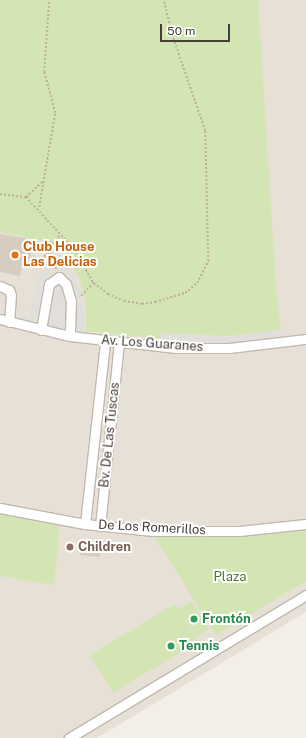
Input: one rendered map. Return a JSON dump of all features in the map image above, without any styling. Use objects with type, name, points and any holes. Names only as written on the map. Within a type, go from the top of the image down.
[{"type":"street","points":[[41,330],[49,284],[57,277],[66,284],[71,301],[70,336]]},
{"type":"street","points":[[0,286],[10,290],[11,295],[4,320]]},
{"type":"street","name":"Av. Los Guaranes","points":[[4,320],[41,330],[105,342],[176,348],[229,348],[306,340]]},
{"type":"street","name":"Bv. De Las Tuscas","points":[[85,524],[105,342]]},
{"type":"street","name":"Bv. De Las Tuscas","points":[[100,526],[119,343]]},
{"type":"street","name":"De Los Romerillos","points":[[0,508],[85,524],[153,531],[208,531],[306,524]]},
{"type":"street","points":[[69,738],[306,595]]},
{"type":"path","points":[[39,207],[55,113],[44,72],[49,0]]},
{"type":"path","points":[[0,194],[26,197],[39,207],[74,249],[94,283],[108,294],[124,301],[142,304],[171,299],[184,293],[197,283],[208,261],[205,131],[172,35],[163,0]]},
{"type":"path","points":[[26,197],[43,181]]},
{"type":"path","points":[[24,266],[35,264],[44,257],[48,249],[60,234]]},
{"type":"path","points":[[48,249],[54,259],[57,277]]},
{"type":"path","points":[[71,301],[82,297],[94,283]]},
{"type":"shaded area","points":[[0,0],[306,0],[306,612],[97,738],[0,738]]},
{"type":"shaded area","points":[[53,265],[53,271],[45,280],[37,319],[26,322],[14,318],[13,311],[28,316],[31,314],[38,278],[47,267]]},
{"type":"shaded area","points":[[58,265],[64,265],[74,274],[81,294],[79,296],[75,296],[68,275],[59,270]]},
{"type":"shaded area","points":[[56,282],[62,284],[67,313],[67,326],[57,330],[52,328],[46,322]]},
{"type":"shaded area","points":[[82,301],[84,314],[83,335],[74,326],[76,305]]},
{"type":"shaded area","points":[[281,330],[282,338],[231,344],[159,343],[161,333],[228,336]]},
{"type":"shaded area","name":"Children","points":[[61,540],[81,543],[79,555],[59,552]]},
{"type":"green space","points":[[0,0],[258,0],[276,288],[281,330],[228,336],[162,333],[160,339],[86,331],[86,303],[79,278],[64,252],[39,240],[0,232]]},
{"type":"green space","points":[[0,513],[60,526],[54,585],[0,576]]},
{"type":"green space","name":"Plaza","points":[[306,525],[306,581],[216,635],[155,537],[222,536]]},
{"type":"green space","name":"Frontón","points":[[191,601],[209,629],[196,637],[178,609]]},
{"type":"green space","points":[[175,604],[198,642],[113,693],[90,655]]},
{"type":"building","name":"Club House Las Delicias","points":[[0,234],[30,239],[32,248],[29,263],[23,262],[20,276],[0,272]]},
{"type":"building","points":[[81,543],[101,545],[100,557],[80,555]]},
{"type":"place","name":"Club House Las Delicias","points":[[15,255]]},
{"type":"place","name":"Children","points":[[70,547]]},
{"type":"place","name":"Frontón","points":[[194,619]]},
{"type":"place","name":"Tennis","points":[[171,646]]}]
